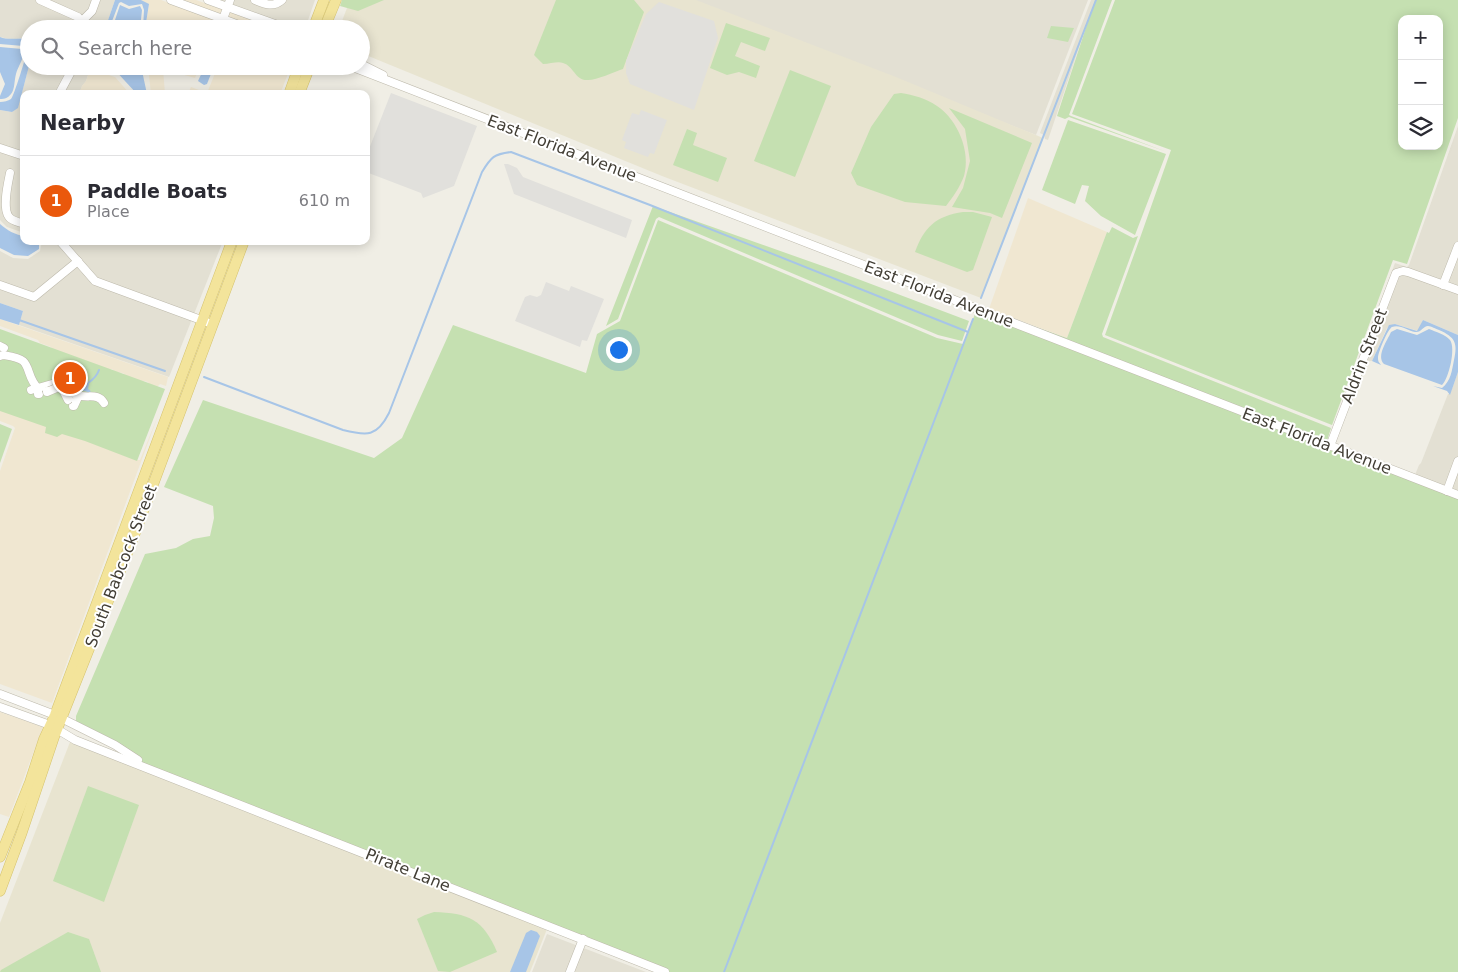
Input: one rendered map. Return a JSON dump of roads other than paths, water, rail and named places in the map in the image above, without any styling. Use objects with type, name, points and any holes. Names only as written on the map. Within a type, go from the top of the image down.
[{"type":"main road","points":[[317,20],[324,0]]},
{"type":"main road","points":[[328,20],[336,0]]},
{"type":"main road","points":[[290,90],[296,75]]},
{"type":"main road","points":[[301,90],[307,75]]},
{"type":"main road","name":"South Babcock Street","points":[[207,322],[231,245]]},
{"type":"main road","name":"South Babcock Street","points":[[0,891],[22,832],[54,728],[119,546],[207,322],[242,245]]},
{"type":"main road","name":"South Babcock Street","points":[[0,857],[30,782],[44,739],[54,728]]},
{"type":"street","points":[[41,0],[72,13],[78,20]]},
{"type":"street","points":[[86,20],[96,0]]},
{"type":"street","points":[[171,0],[223,19],[229,3]]},
{"type":"street","points":[[208,0],[229,3],[268,20]]},
{"type":"street","points":[[255,0],[269,5],[277,5],[282,0]]},
{"type":"street","name":"East Florida Avenue","points":[[370,68],[421,93]]},
{"type":"street","points":[[60,90],[69,75]]},
{"type":"street","name":"East Florida Avenue","points":[[370,75],[1458,496]]},
{"type":"street","points":[[0,148],[20,155]]},
{"type":"street","points":[[0,178],[9,177],[6,195],[7,212],[9,217],[20,223]]},
{"type":"street","points":[[64,245],[94,281],[207,322]]},
{"type":"street","points":[[1458,246],[1443,285],[1458,290]]},
{"type":"street","points":[[0,285],[34,297],[78,261]]},
{"type":"street","name":"Aldrin Street","points":[[1330,446],[1396,274],[1403,271],[1443,285]]},
{"type":"street","points":[[2,350],[22,360],[27,367],[31,380],[43,391],[47,392],[61,386],[68,400],[74,406],[78,395]]},
{"type":"street","points":[[43,391],[50,375]]},
{"type":"street","points":[[43,391],[59,382],[65,383],[71,391],[78,395],[92,395],[102,399],[104,403]]},
{"type":"street","points":[[1447,491],[1458,461]]},
{"type":"street","name":"Pirate Lane","points":[[0,694],[59,717],[115,744],[150,768]]},
{"type":"street","name":"Pirate Lane","points":[[0,707],[54,728],[75,740],[583,939],[647,969],[665,972]]},
{"type":"street","points":[[570,972],[583,939]]},
{"type":"water","points":[[115,0],[141,0],[149,4],[146,20],[143,20],[142,4],[129,6],[121,2],[112,20],[108,20]]},
{"type":"water","points":[[120,5],[129,9],[140,6],[142,10],[141,20],[115,20]]},
{"type":"water","points":[[0,37],[7,39],[20,38],[20,46],[0,44]]},
{"type":"water","points":[[0,47],[20,49],[20,64],[14,87],[8,97],[0,99],[5,84],[0,72]]},
{"type":"water","points":[[20,75],[27,75],[23,90],[20,90],[18,108],[12,112],[0,110],[0,102],[9,100],[13,96]]},
{"type":"water","points":[[119,75],[143,75],[146,90],[133,90]]},
{"type":"water","points":[[201,75],[210,75],[207,84],[204,85],[198,81]]},
{"type":"water","points":[[0,224],[20,235],[20,245],[39,245],[39,249],[28,256],[14,255],[0,248]]},
{"type":"water","points":[[0,303],[23,311],[19,325],[0,319]]},
{"type":"water","points":[[1423,320],[1458,335],[1458,372],[1450,395],[1447,391],[1433,386],[1442,388],[1449,379],[1456,349],[1452,338],[1439,330],[1428,326],[1415,332],[1401,327],[1392,327],[1378,355],[1381,365],[1372,361],[1389,325],[1395,324],[1417,331]]},
{"type":"water","points":[[1397,329],[1417,335],[1429,329],[1450,340],[1452,344],[1451,363],[1442,385],[1384,364],[1381,357],[1383,348],[1391,332]]},
{"type":"water","points":[[67,367],[74,370],[78,375],[82,372],[82,375],[83,372],[88,375],[84,380],[89,384],[88,389],[91,393],[75,388],[69,379],[62,376],[63,370]]},
{"type":"water","points":[[531,930],[537,932],[540,936],[526,972],[510,972],[526,933]]},
{"type":"waterway","points":[[981,298],[1096,0]]},
{"type":"waterway","points":[[204,377],[343,430],[365,434],[376,431],[389,413],[482,172],[494,157],[511,152],[650,205],[968,332]]},
{"type":"waterway","points":[[724,972],[973,319]]},
{"type":"waterway","points":[[19,320],[165,371]]},
{"type":"waterway","points":[[88,383],[99,370]]},
{"type":"place","name":"Paddle Boats","points":[[70,378]]}]
